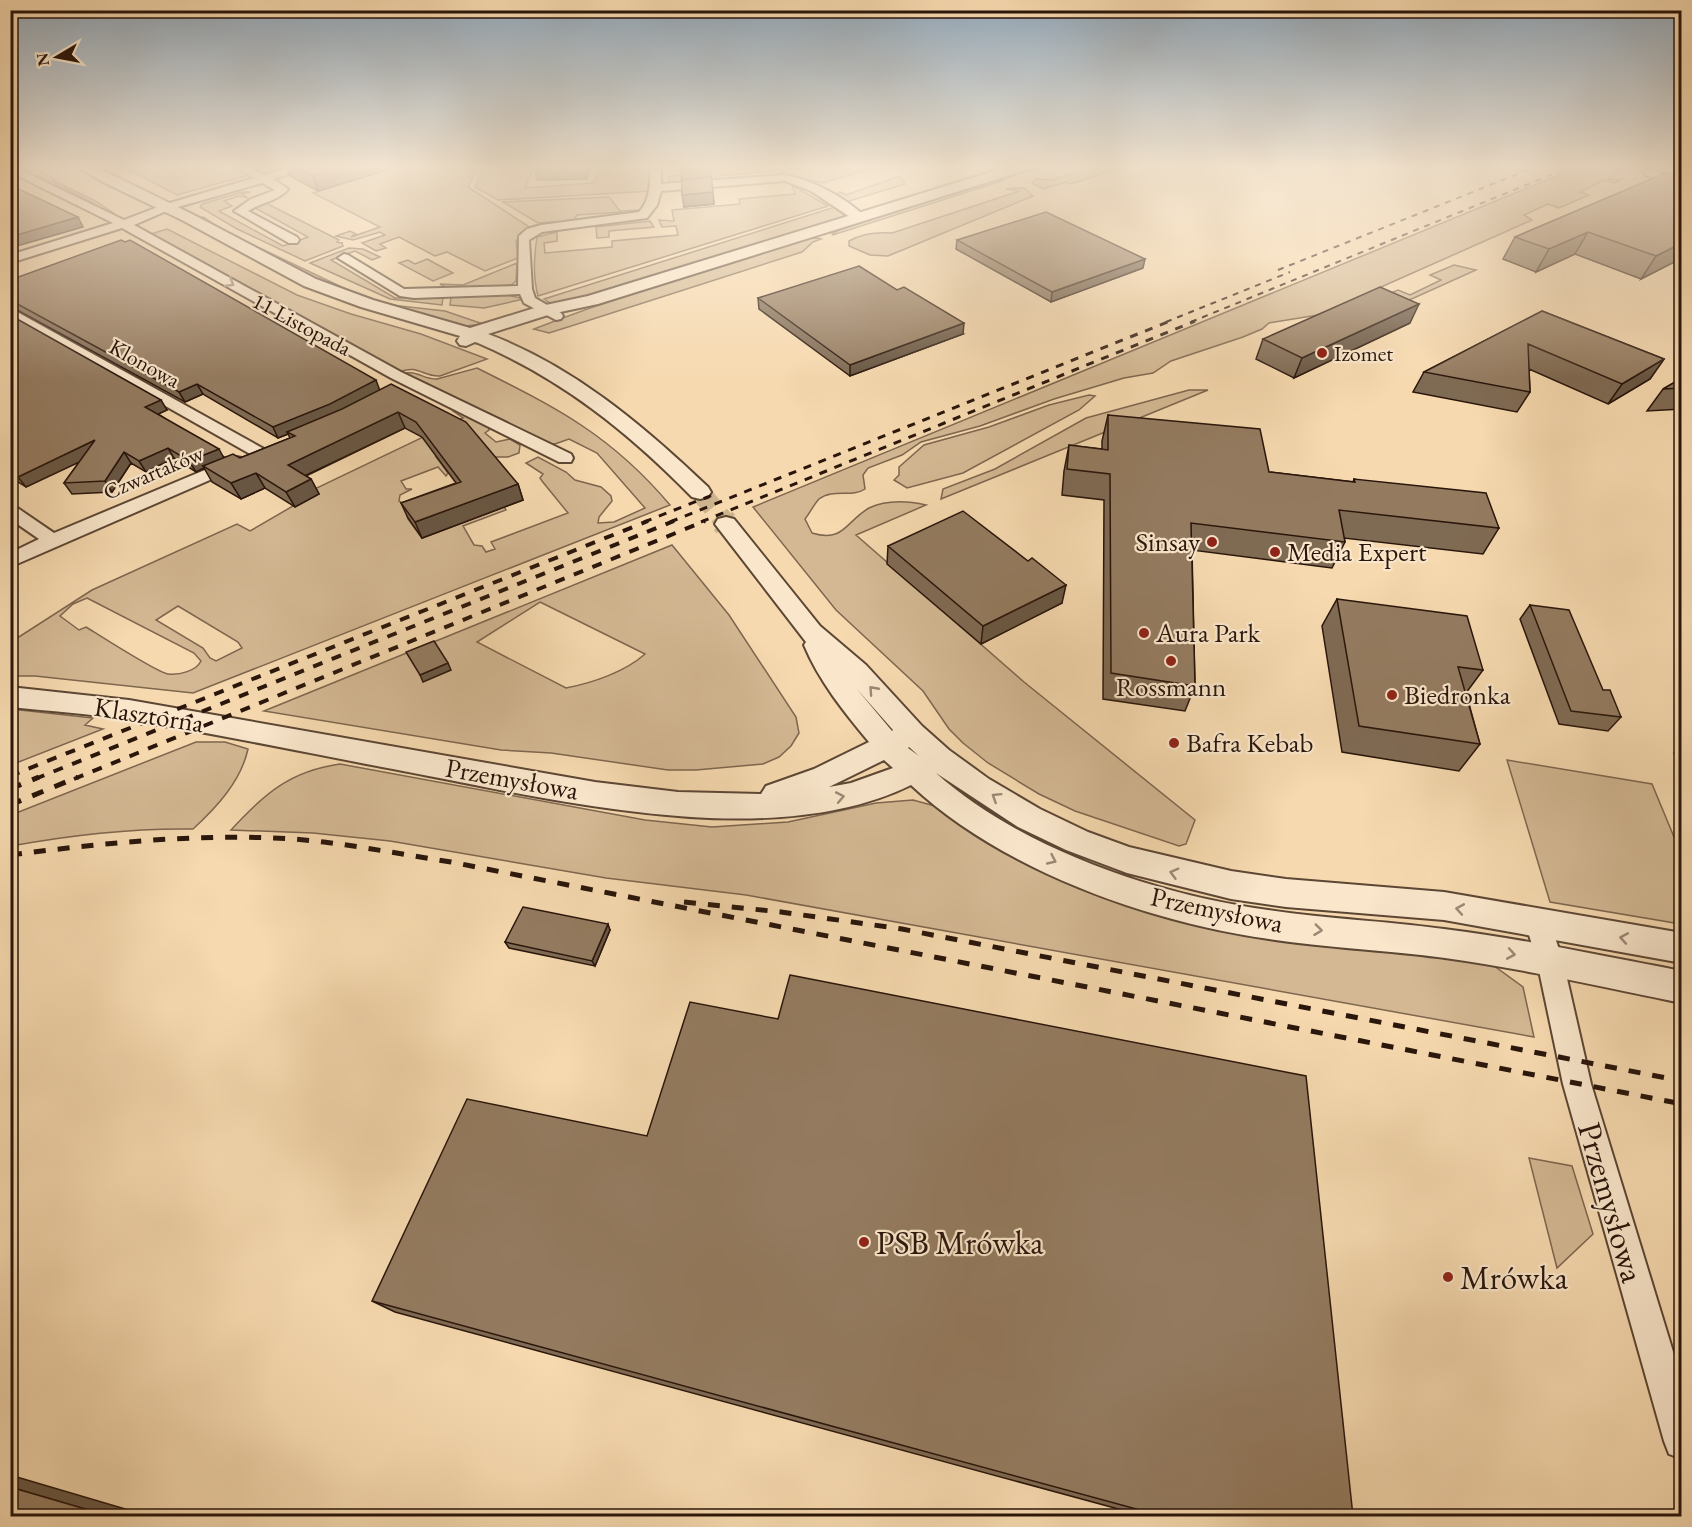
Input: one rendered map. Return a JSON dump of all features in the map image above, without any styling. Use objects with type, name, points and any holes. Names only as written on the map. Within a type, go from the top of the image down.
[{"type":"street","points":[[10,259],[84,236]]},
{"type":"street","name":"11 Listopada","points":[[146,236],[412,383],[565,458]]},
{"type":"street","points":[[190,236],[303,293],[350,310],[467,342],[490,342],[537,363],[580,387],[666,459],[700,492]]},
{"type":"street","points":[[220,236],[328,290],[467,342],[618,420]]},
{"type":"street","points":[[286,236],[293,240]]},
{"type":"street","points":[[527,236],[523,240],[525,289],[530,302],[552,313]]},
{"type":"street","points":[[467,342],[592,300],[801,236]]},
{"type":"street","points":[[344,258],[400,292],[445,295],[525,289]]},
{"type":"street","name":"Klonowa","points":[[10,312],[263,450]]},
{"type":"street","points":[[490,342],[552,313]]},
{"type":"street","points":[[396,392],[412,383]]},
{"type":"street","name":"Czwartaków","points":[[10,561],[52,540],[263,450]]},
{"type":"street","points":[[10,512],[52,540]]},
{"type":"street","points":[[726,524],[811,632],[835,680],[862,717],[900,740]]},
{"type":"street","name":"Klasztorna","points":[[10,698],[129,710],[286,739]]},
{"type":"street","name":"Przemysłowa","points":[[286,739],[652,803],[703,807],[789,804],[837,798],[875,789],[927,765],[980,787],[1029,818],[1077,841],[1127,860],[1231,885],[1286,893],[1444,906],[1682,948]]},
{"type":"street","name":"Przemysłowa","points":[[740,805],[824,777],[900,740],[927,765],[945,797],[1016,841],[1066,866],[1140,894],[1239,920],[1470,947],[1682,987]]},
{"type":"street","name":"Przemysłowa","points":[[1538,922],[1550,961],[1579,1092],[1682,1441]]},
{"type":"shaded area","points":[[155,236],[181,236],[297,295],[351,314],[421,334],[487,359],[440,376],[411,369],[399,372]]},
{"type":"shaded area","points":[[227,236],[235,236],[367,299],[330,288]]},
{"type":"shaded area","points":[[252,236],[265,236],[283,246],[307,236],[332,236],[339,240],[337,242],[342,243],[343,246],[305,261]]},
{"type":"shaded area","points":[[337,236],[366,236],[353,240]]},
{"type":"shaded area","points":[[381,236],[520,236],[516,241],[518,258],[485,271],[447,252],[435,256],[399,237],[380,244],[386,248],[376,251],[362,243]]},
{"type":"shaded area","points":[[557,236],[557,241],[544,243],[545,253],[612,247],[612,241],[664,236],[730,236],[538,296],[534,267],[537,237]]},
{"type":"shaded area","points":[[742,236],[785,236],[562,303],[550,303],[544,299]]},
{"type":"shaded area","points":[[859,236],[936,236],[888,256],[870,255],[849,246],[849,241]]},
{"type":"shaded area","points":[[1410,236],[1495,236],[1318,315],[1269,323],[1262,329],[1243,337],[1171,361],[1153,373],[1124,378],[1054,399],[980,426],[921,442],[902,455],[868,468],[863,475],[865,489],[860,492],[830,494],[819,499],[805,519],[812,533],[831,535],[844,529],[861,513],[876,505],[897,502],[926,505],[856,535],[1024,682],[1195,820],[1186,844],[1179,846],[1075,811],[1039,794],[988,763],[949,729],[923,691],[836,610],[753,507]]},
{"type":"shaded area","points":[[805,239],[821,239],[813,242],[802,252],[549,333],[534,329],[669,281]]},
{"type":"shaded area","points":[[349,248],[363,249],[380,257],[372,260],[355,251],[331,260],[395,298],[443,297],[442,305],[390,299],[310,263]]},
{"type":"shaded area","points":[[427,259],[453,273],[433,281],[399,263],[408,260],[415,264]]},
{"type":"shaded area","points":[[517,263],[516,281],[511,285],[451,290],[440,284],[463,285]]},
{"type":"shaded area","points":[[1454,265],[1476,270],[1396,306],[1388,294],[1398,290],[1410,295],[1441,280],[1430,275]]},
{"type":"shaded area","points":[[507,295],[524,299],[484,308],[450,305],[451,297]]},
{"type":"shaded area","points":[[385,304],[445,311],[483,324],[466,326],[451,324]]},
{"type":"shaded area","points":[[477,368],[533,396],[604,441],[648,481],[670,505],[193,693],[35,676],[10,676],[11,642],[92,590],[237,524],[250,531],[293,506],[300,496],[463,418],[453,411],[456,410],[489,426],[489,430],[485,433],[496,442],[510,439],[520,445],[519,453],[508,457],[436,457],[448,473],[446,476],[438,467],[401,481],[406,489],[412,489],[400,495],[399,501],[404,504],[408,519],[422,538],[504,507],[506,510],[463,526],[474,545],[482,546],[486,552],[495,549],[491,542],[568,513],[540,478],[543,474],[526,463],[538,457],[566,472],[575,480],[601,487],[611,496],[612,501],[599,517],[598,523],[614,522],[645,508],[597,453],[569,439],[555,444],[544,443],[503,420],[403,374],[412,373],[437,379]],"holes":[[[87,598],[194,653],[201,661],[187,672],[168,674],[141,661],[86,627],[79,630],[60,616],[73,604]],[[178,606],[238,642],[242,648],[216,661],[210,658],[203,648],[156,620]]]},
{"type":"shaded area","points":[[1189,390],[1208,390],[941,499],[943,489],[995,469],[1086,418]]},
{"type":"shaded area","points":[[1089,395],[1095,396],[1079,410],[963,473],[907,488],[894,480],[899,475],[899,467],[924,445],[989,427],[1049,405]]},
{"type":"shaded area","points":[[672,545],[729,615],[796,717],[799,733],[791,746],[779,757],[763,764],[668,770],[551,753],[501,750],[264,711]],"holes":[[[540,602],[645,654],[608,676],[566,688],[477,642]]]},
{"type":"shaded area","points":[[11,709],[93,718],[85,725],[103,729],[11,765]]},
{"type":"shaded area","points":[[196,742],[225,742],[248,749],[234,783],[211,812],[193,829],[102,833],[11,846],[11,815]]},
{"type":"shaded area","points":[[1507,760],[1652,784],[1681,854],[1681,924],[1550,902]]},
{"type":"shaded area","points":[[340,764],[645,820],[712,827],[788,822],[876,803],[913,800],[946,809],[1041,868],[1348,947],[1490,963],[1523,987],[1534,1037],[746,895],[606,878],[390,841],[313,833],[231,830],[255,805],[292,778],[322,767]]},
{"type":"shaded area","points":[[1529,1158],[1572,1166],[1593,1234],[1557,1268]]},
{"type":"building","points":[[969,236],[1097,236],[1145,259],[1052,292],[957,240]]},
{"type":"building","points":[[1517,236],[1578,236],[1549,249],[1515,237]]},
{"type":"building","points":[[1600,236],[1682,236],[1682,243],[1656,256]]},
{"type":"building","points":[[121,240],[125,242],[130,240],[376,380],[330,404],[273,427],[197,384],[179,392],[10,300],[10,288],[14,287],[10,285],[10,280]]},
{"type":"building","points":[[859,266],[897,290],[904,287],[964,323],[850,365],[758,298]]},
{"type":"building","points":[[1380,287],[1419,304],[1302,358],[1263,339]]},
{"type":"building","points":[[1542,311],[1664,359],[1622,384],[1528,344],[1530,392],[1424,372]]},
{"type":"building","points":[[10,315],[161,400],[145,407],[219,449],[189,461],[168,448],[139,461],[124,452],[105,481],[64,483],[95,440],[18,477],[10,472]]},
{"type":"building","points":[[1682,378],[1682,388],[1663,389]]},
{"type":"building","points":[[391,384],[466,422],[518,484],[415,522],[401,503],[461,482],[416,422],[398,412],[288,465],[311,479],[286,492],[256,473],[231,483],[203,466],[233,454],[240,458],[295,436],[287,432],[342,409]]},
{"type":"building","points":[[1108,415],[1260,429],[1269,472],[1486,493],[1499,528],[1339,510],[1345,542],[1191,523],[1195,686],[1111,673],[1110,474],[1067,469],[1069,445],[1108,450]]},
{"type":"building","points":[[963,511],[1028,561],[1032,558],[1066,585],[983,626],[888,546]]},
{"type":"building","points":[[1337,599],[1467,616],[1483,670],[1458,667],[1480,744],[1359,726]]},
{"type":"building","points":[[1530,605],[1569,610],[1603,690],[1610,690],[1621,717],[1571,711]]},
{"type":"building","points":[[434,641],[448,663],[420,675],[406,652]]},
{"type":"building","points":[[523,907],[608,924],[592,961],[505,942]]},
{"type":"building","name":"PSB Mrówka","points":[[790,975],[1306,1076],[1353,1516],[1162,1516],[372,1301],[467,1099],[647,1136],[690,1002],[778,1019]]},
{"type":"building","points":[[10,1487],[109,1516],[10,1516]]},
{"type":"tunnel","points":[[700,492],[725,522]]},
{"type":"tunnel","points":[[723,521],[726,524]]},
{"type":"railway","points":[[1278,270],[1362,236]]},
{"type":"railway","points":[[1191,322],[1401,236]]},
{"type":"railway","points":[[1166,322],[1290,272]]},
{"type":"railway","points":[[670,522],[1170,321]]},
{"type":"railway","points":[[701,522],[1195,321]]},
{"type":"railway","points":[[644,522],[715,494]]},
{"type":"railway","points":[[10,776],[648,521]]},
{"type":"railway","points":[[35,779],[674,521]]},
{"type":"railway","points":[[74,779],[705,521]]},
{"type":"railway","points":[[10,789],[39,777]]},
{"type":"railway","points":[[10,805],[78,777]]},
{"type":"railway","points":[[10,855],[116,843],[222,837],[293,839],[352,846],[451,862],[1682,1104]]},
{"type":"railway","points":[[684,902],[781,912],[902,929],[1682,1081]]},
{"type":"place","name":"Izomet","points":[[1322,353]]},
{"type":"place","name":"Sinsay","points":[[1212,542]]},
{"type":"place","name":"Media Expert","points":[[1275,552]]},
{"type":"place","name":"Aura Park","points":[[1144,633]]},
{"type":"place","name":"Rossmann","points":[[1171,661]]},
{"type":"place","name":"Biedronka","points":[[1392,695]]},
{"type":"place","name":"Bafra Kebab","points":[[1174,743]]},
{"type":"place","name":"PSB Mrówka","points":[[864,1242]]},
{"type":"place","name":"Mrówka","points":[[1448,1277]]}]
